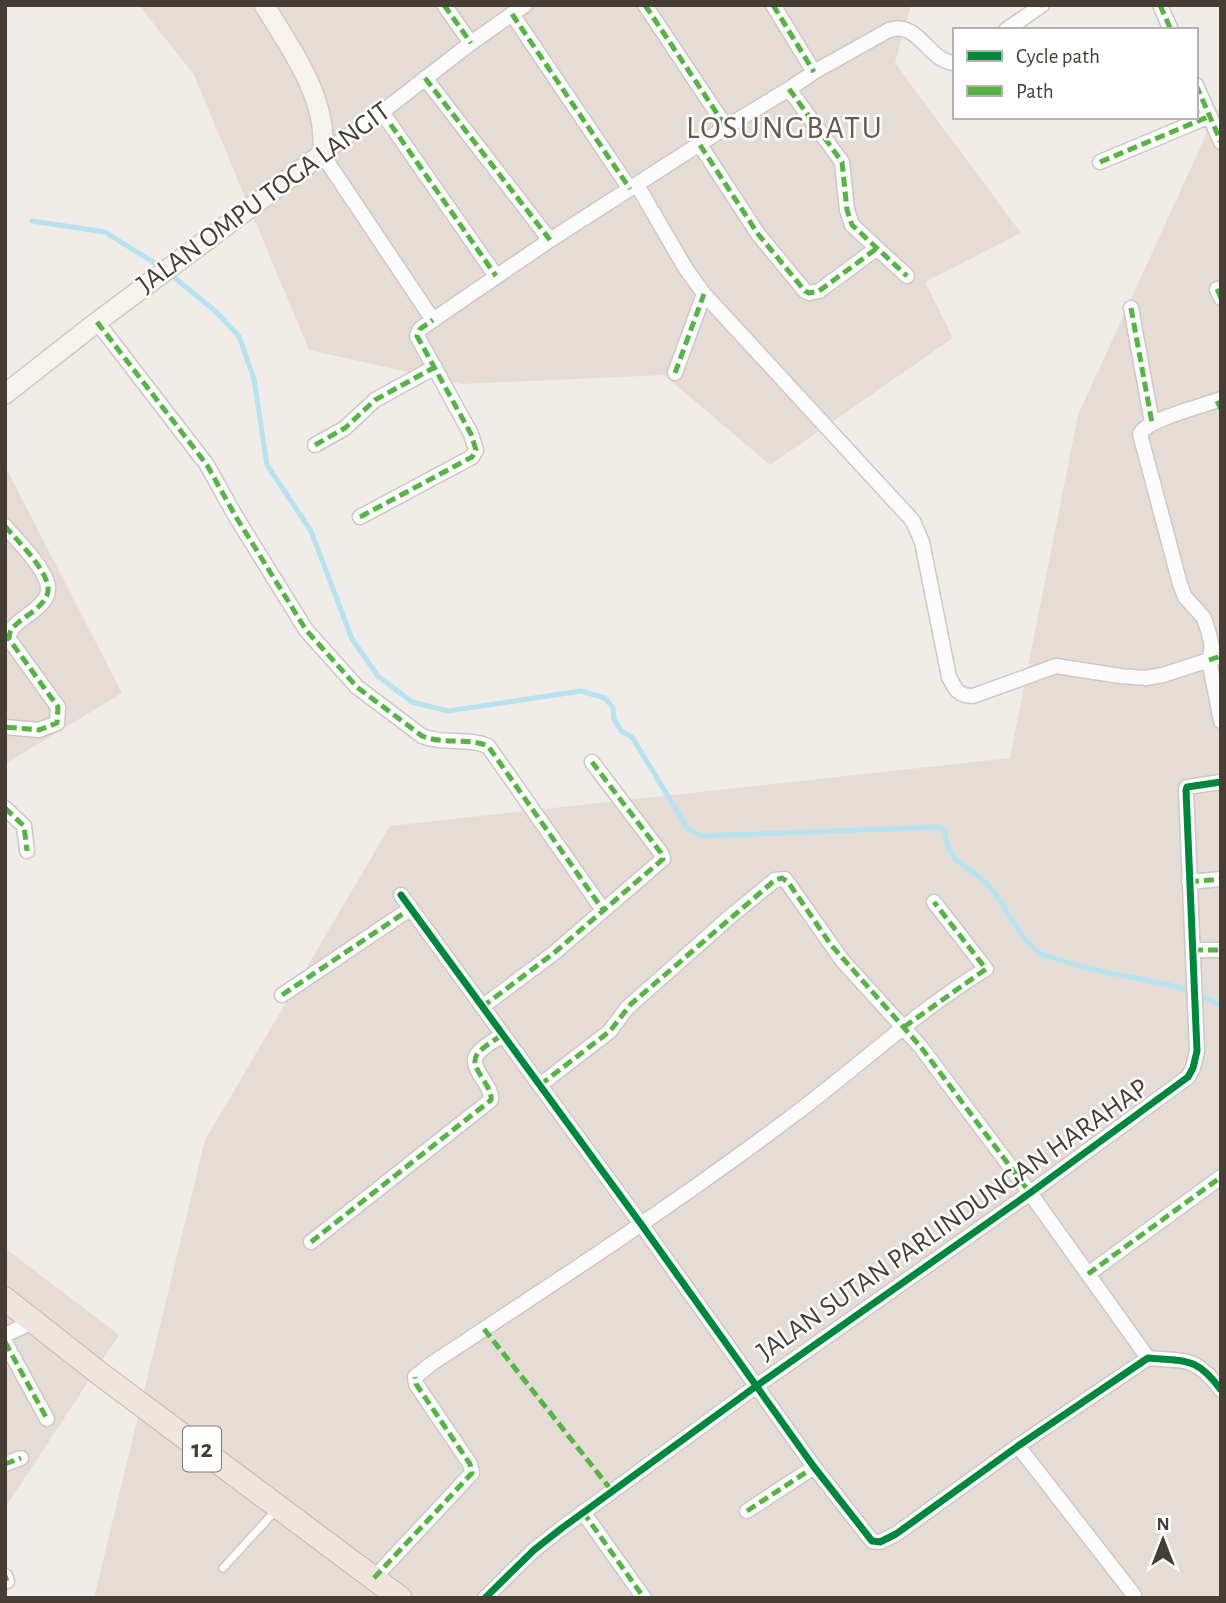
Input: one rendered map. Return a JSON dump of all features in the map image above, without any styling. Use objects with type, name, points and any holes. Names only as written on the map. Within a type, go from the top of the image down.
[{"type":"highway","name":"12","points":[[5,1299],[400,1598]]},
{"type":"main road","points":[[264,5],[299,62],[313,94],[323,134],[322,154]]},
{"type":"main road","name":"JALAN OMPU TOGA LANGIT","points":[[5,394],[322,154]]},
{"type":"street","points":[[444,5],[471,43]]},
{"type":"street","points":[[645,5],[726,127]]},
{"type":"street","points":[[773,5],[814,72]]},
{"type":"street","points":[[1009,28],[1041,5]]},
{"type":"street","points":[[1160,5],[1170,28]]},
{"type":"street","name":"JALAN OMPU TOGA LANGIT","points":[[322,154],[382,113],[518,8]]},
{"type":"street","points":[[518,8],[704,295],[913,521],[922,542],[955,690],[960,694],[979,694],[1056,666],[1145,678],[1215,658]]},
{"type":"street","points":[[360,517],[475,454],[477,447],[471,434],[417,336],[420,329],[550,240],[726,127],[814,72],[889,30],[900,27],[914,34],[942,60],[953,63]]},
{"type":"street","points":[[425,78],[550,240]]},
{"type":"street","points":[[789,89],[842,162],[849,220],[876,249],[907,276]]},
{"type":"street","points":[[1198,89],[1221,142]]},
{"type":"street","points":[[382,113],[496,276]]},
{"type":"street","points":[[1100,162],[1210,116]]},
{"type":"street","points":[[700,145],[758,234],[805,291],[819,291],[876,249]]},
{"type":"street","points":[[322,154],[433,320]]},
{"type":"street","points":[[675,373],[704,295]]},
{"type":"street","points":[[1131,308],[1152,423]]},
{"type":"street","points":[[97,322],[207,465],[306,630],[327,655],[357,687],[422,736],[435,741],[479,742],[488,746],[603,909]]},
{"type":"street","points":[[315,445],[345,428],[375,400],[435,367]]},
{"type":"street","points":[[1219,403],[1152,423],[1140,431],[1140,438],[1180,584],[1185,597],[1203,618],[1211,641],[1221,721]]},
{"type":"street","points":[[5,526],[41,569],[49,590],[44,601],[10,630],[9,639],[53,699],[60,713],[57,723],[46,729],[5,727]]},
{"type":"street","points":[[482,1007],[554,953],[660,863],[663,856],[592,762]]},
{"type":"street","name":"JALAN SUTAN PARLINDUNGAN HARAHAP","points":[[485,1598],[534,1550],[583,1513],[1188,1077],[1197,1051],[1186,790],[1193,784],[1221,782]]},
{"type":"street","points":[[5,808],[22,823],[27,851]]},
{"type":"street","points":[[540,1085],[610,1031],[631,1004],[732,915],[778,878],[788,882],[842,960],[904,1027],[1030,1193],[1148,1358]]},
{"type":"street","points":[[1189,882],[1221,878]]},
{"type":"street","points":[[401,895],[642,1224],[755,1387],[868,1538],[880,1542],[896,1534],[1018,1446],[1148,1358],[1194,1363],[1207,1372],[1221,1390]]},
{"type":"street","points":[[374,1578],[472,1473],[470,1464],[416,1384],[415,1377],[430,1364],[642,1224],[796,1113],[904,1027],[986,969],[934,902]]},
{"type":"street","points":[[282,995],[410,909]]},
{"type":"street","points":[[1193,950],[1221,950]]},
{"type":"street","points":[[311,1242],[491,1100],[491,1090],[476,1068],[475,1061],[479,1052],[502,1035]]},
{"type":"street","points":[[1088,1274],[1221,1177]]},
{"type":"street","points":[[5,1335],[34,1321]]},
{"type":"street","points":[[5,1342],[47,1419]]},
{"type":"street","points":[[1018,1446],[1134,1595]]},
{"type":"street","points":[[5,1464],[21,1458]]},
{"type":"street","points":[[747,1511],[814,1467]]},
{"type":"street","points":[[583,1513],[644,1598]]},
{"type":"lane","points":[[223,1568],[279,1507]]},
{"type":"shaded area","points":[[139,5],[911,5],[895,63],[1021,233],[925,282],[953,338],[770,465],[664,375],[462,384],[309,350],[194,75]]},
{"type":"shaded area","points":[[1221,102],[1221,1598],[94,1598],[205,1140],[390,826],[1010,758],[1078,415]]},
{"type":"shaded area","points":[[5,466],[122,693],[5,764]]},
{"type":"shaded area","points":[[5,1248],[119,1335],[5,1508]]},
{"type":"waterway","points":[[32,221],[105,232],[161,267]]},
{"type":"waterway","points":[[169,273],[214,310],[239,336],[254,379],[267,465],[311,531],[352,639],[378,676],[412,702],[448,711],[581,691],[605,698],[613,708],[614,719],[621,731],[632,737],[688,829],[702,836],[939,827],[945,832],[954,857],[979,876],[993,891],[1022,936],[1040,953],[1086,968],[1166,984],[1221,1006]]},
{"type":"marked path","points":[[444,5],[471,43]]},
{"type":"marked path","points":[[645,5],[726,127]]},
{"type":"marked path","points":[[773,5],[814,72]]},
{"type":"marked path","points":[[1160,5],[1170,28]]},
{"type":"marked path","points":[[512,14],[630,189]]},
{"type":"marked path","points":[[425,78],[550,240]]},
{"type":"marked path","points":[[789,89],[842,162],[847,210],[852,225],[907,276]]},
{"type":"marked path","points":[[1198,90],[1221,142]]},
{"type":"marked path","points":[[382,112],[496,276]]},
{"type":"marked path","points":[[1100,162],[1210,116]]},
{"type":"marked path","points":[[700,145],[758,234],[805,291],[819,291],[876,249]]},
{"type":"marked path","points":[[1217,289],[1221,298]]},
{"type":"marked path","points":[[675,373],[704,294]]},
{"type":"marked path","points":[[1131,308],[1152,423]]},
{"type":"marked path","points":[[360,517],[472,457],[476,450],[471,434],[417,336],[420,329],[433,320]]},
{"type":"marked path","points":[[97,322],[207,465],[306,630],[357,687],[422,736],[488,746],[603,910]]},
{"type":"marked path","points":[[315,445],[345,428],[375,400],[435,367]]},
{"type":"marked path","points":[[1217,401],[1221,409]]},
{"type":"marked path","points":[[5,526],[26,549],[46,578],[48,587],[42,603],[13,627],[9,639],[58,707],[57,723],[39,730],[5,727]]},
{"type":"marked path","points":[[1209,660],[1221,656]]},
{"type":"marked path","points":[[482,1007],[554,953],[663,859],[592,762]]},
{"type":"marked path","points":[[5,808],[24,826],[27,851]]},
{"type":"marked path","points":[[540,1085],[610,1031],[631,1004],[775,880],[782,878],[788,882],[831,945],[920,1046],[1030,1193]]},
{"type":"marked path","points":[[1189,882],[1221,879]]},
{"type":"marked path","points":[[904,1027],[986,969],[934,902]]},
{"type":"marked path","points":[[282,995],[410,909]]},
{"type":"marked path","points":[[1193,950],[1221,950]]},
{"type":"marked path","points":[[311,1242],[491,1100],[491,1094],[477,1070],[475,1058],[483,1048],[502,1035]]},
{"type":"marked path","points":[[1088,1274],[1221,1177]]},
{"type":"marked path","points":[[484,1329],[612,1491]]},
{"type":"marked path","points":[[5,1342],[47,1419]]},
{"type":"marked path","points":[[374,1578],[472,1473],[470,1464],[416,1384],[415,1377]]},
{"type":"marked path","points":[[5,1464],[21,1458]]},
{"type":"marked path","points":[[747,1511],[814,1467]]},
{"type":"marked path","points":[[583,1512],[644,1598]]},
{"type":"marked path","points":[[5,1576],[7,1581]]},
{"type":"cycle path","points":[[485,1598],[534,1550],[562,1528],[1188,1077],[1197,1051],[1186,790],[1187,787],[1221,782]]},
{"type":"cycle path","points":[[401,895],[814,1467],[872,1541],[880,1542],[896,1534],[1018,1446],[1148,1358],[1181,1361],[1197,1366],[1213,1379],[1221,1390]]},
{"type":"district","name":"LOSUNGBATU","points":[[785,128]]}]
